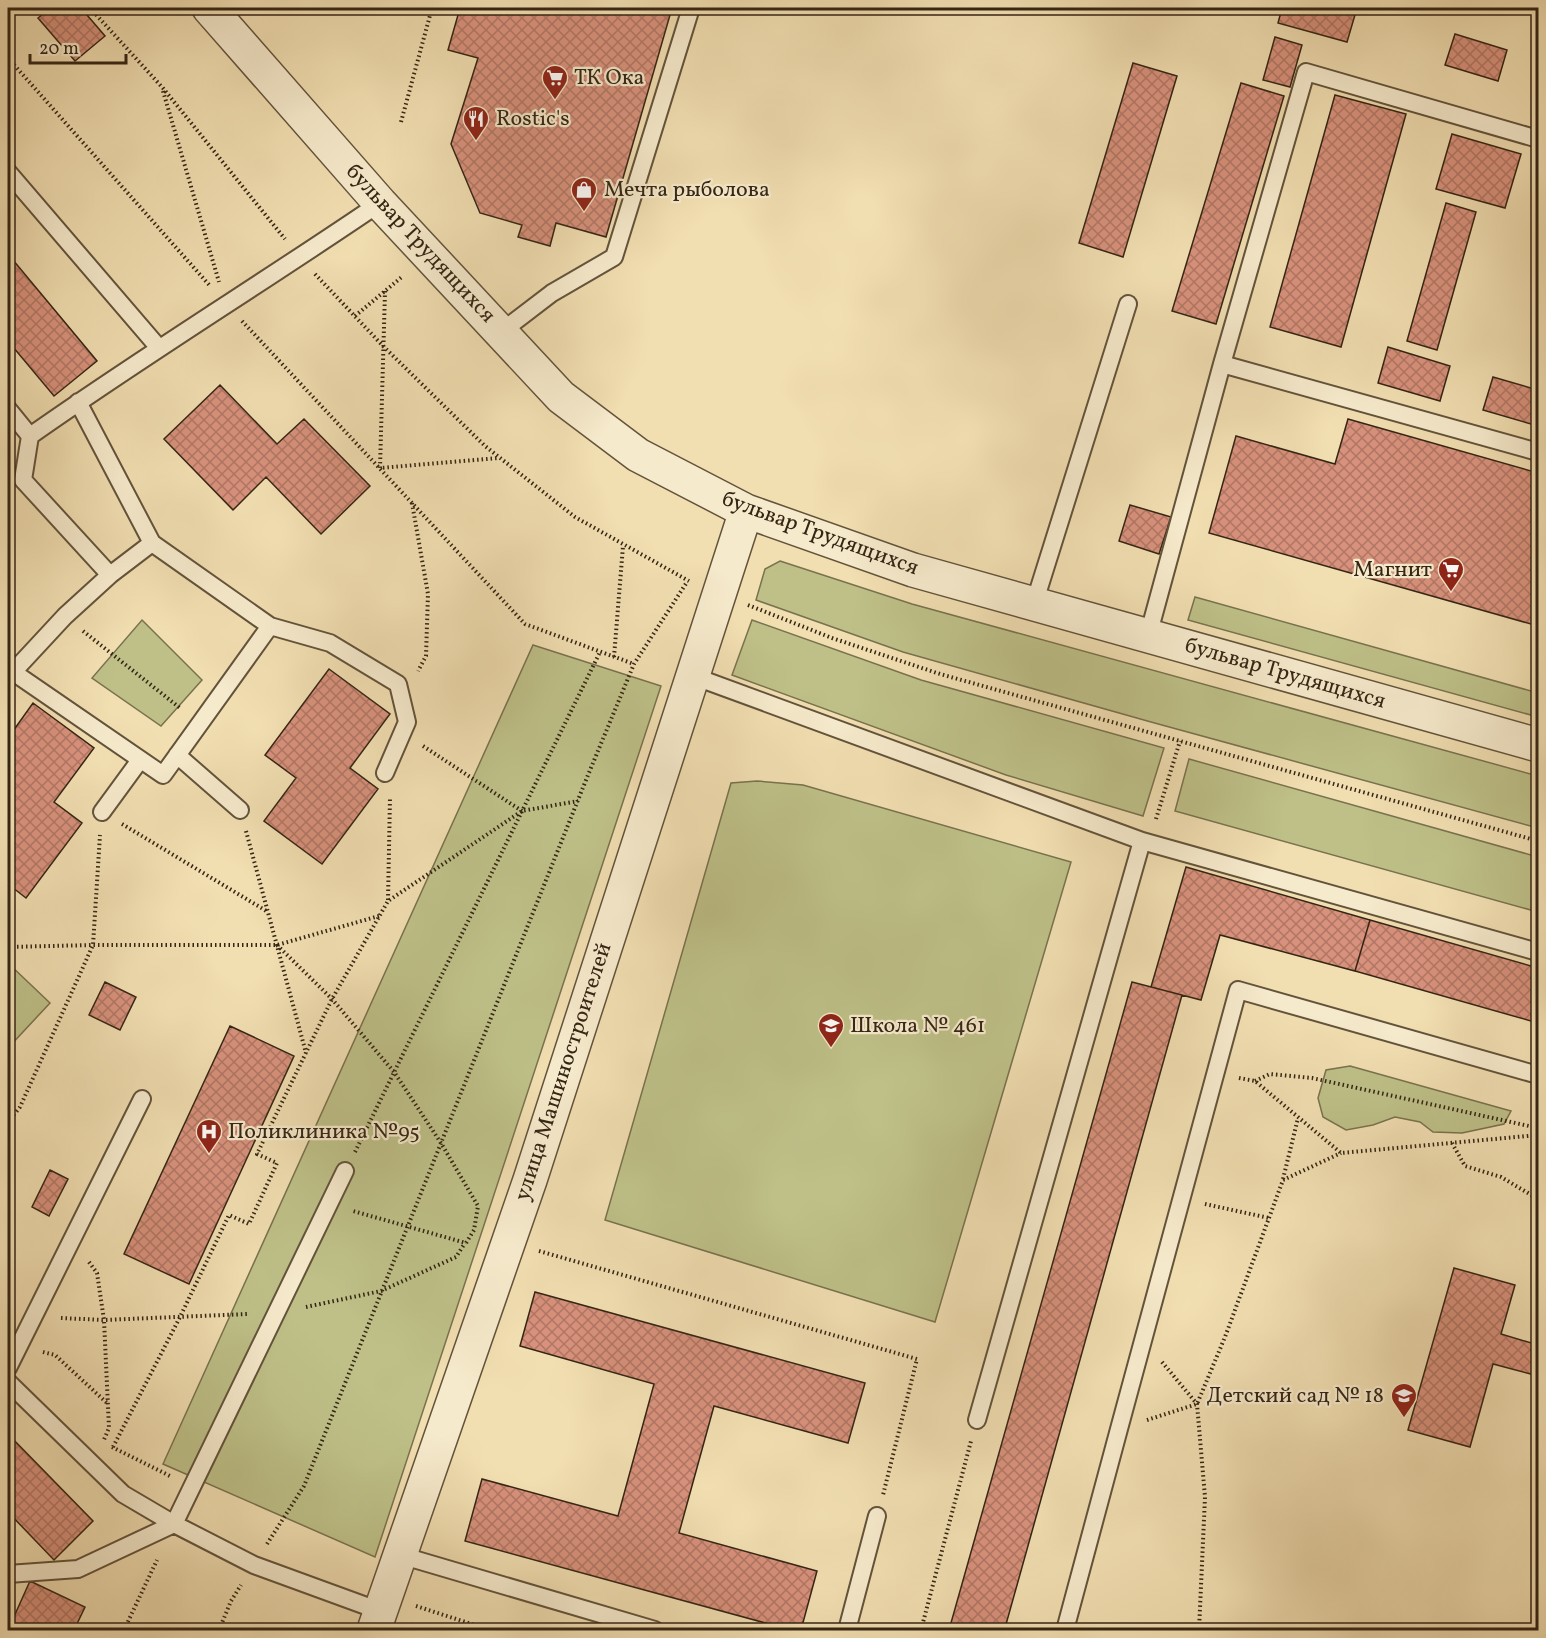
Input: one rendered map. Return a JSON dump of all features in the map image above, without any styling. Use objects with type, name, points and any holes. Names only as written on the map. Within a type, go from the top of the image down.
[{"type":"street","name":"бульвар Трудящихся","points":[[209,8],[380,203],[561,397],[638,455],[746,511],[913,570],[1539,745]]},
{"type":"street","name":"улица Машиностроителей","points":[[377,1621],[526,1190],[746,511]]},
{"type":"lane","points":[[501,332],[552,293],[614,257],[691,8]]},
{"type":"lane","points":[[1148,636],[1305,72],[1539,140]]},
{"type":"lane","points":[[8,172],[159,348]]},
{"type":"lane","points":[[110,575],[23,480],[30,436],[380,203]]},
{"type":"lane","points":[[1034,604],[1128,304]]},
{"type":"lane","points":[[1222,364],[1539,452]]},
{"type":"lane","points":[[78,402],[152,543],[270,626],[330,643],[398,684],[407,722],[385,773]]},
{"type":"lane","points":[[8,409],[30,436]]},
{"type":"lane","points":[[152,543],[110,575],[65,616],[10,675],[163,775],[270,626]]},
{"type":"lane","points":[[693,676],[1146,842],[1539,952]]},
{"type":"lane","points":[[177,755],[240,810]]},
{"type":"lane","points":[[102,812],[140,760]]},
{"type":"lane","points":[[977,1420],[1146,842]]},
{"type":"lane","points":[[1065,1630],[1238,990],[1539,1075]]},
{"type":"lane","points":[[8,1368],[141,1099]]},
{"type":"lane","points":[[8,1574],[78,1569],[174,1524],[345,1171]]},
{"type":"lane","points":[[8,1382],[123,1494],[174,1524],[254,1565],[377,1621]]},
{"type":"lane","points":[[848,1630],[877,1516]]},
{"type":"lane","points":[[399,1555],[655,1630]]},
{"type":"path","points":[[90,8],[162,87],[300,258],[383,346],[485,446],[575,517],[623,546],[694,583]]},
{"type":"path","points":[[400,122],[432,8]]},
{"type":"path","points":[[8,58],[226,304],[525,624],[634,664]]},
{"type":"path","points":[[162,87],[226,304]]},
{"type":"path","points":[[355,316],[411,270]]},
{"type":"path","points":[[380,468],[385,291]]},
{"type":"path","points":[[380,468],[500,458]]},
{"type":"path","points":[[402,701],[426,656],[428,594],[411,502]]},
{"type":"path","points":[[614,657],[623,546]]},
{"type":"path","points":[[219,1630],[231,1601],[304,1486],[634,664],[688,580]]},
{"type":"path","points":[[740,602],[832,638],[940,674],[1539,841]]},
{"type":"path","points":[[65,616],[199,724]]},
{"type":"path","points":[[345,1171],[600,652]]},
{"type":"path","points":[[402,732],[522,811]]},
{"type":"path","points":[[1146,842],[1180,741]]},
{"type":"path","points":[[385,773],[390,800],[388,901]]},
{"type":"path","points":[[113,1447],[229,1215],[249,1224],[277,1163],[257,1154],[332,999],[388,901],[522,811],[578,801]]},
{"type":"path","points":[[240,810],[306,1053]]},
{"type":"path","points":[[8,1122],[20,1107],[93,945],[102,812],[267,912]]},
{"type":"path","points":[[8,947],[277,945],[379,916]]},
{"type":"path","points":[[277,945],[332,999],[394,1072],[441,1143],[478,1206],[474,1230],[466,1243],[329,1204]]},
{"type":"path","points":[[1215,1073],[1255,1081],[1341,1152]]},
{"type":"path","points":[[1255,1081],[1270,1074],[1312,1078],[1539,1128]]},
{"type":"path","points":[[1198,1630],[1205,1497],[1197,1404],[1225,1337],[1283,1180],[1298,1118]]},
{"type":"path","points":[[1283,1180],[1341,1152],[1539,1135]]},
{"type":"path","points":[[1452,1143],[1465,1166],[1501,1177],[1539,1199]]},
{"type":"path","points":[[1181,1199],[1269,1218]]},
{"type":"path","points":[[69,1245],[86,1258],[97,1273],[105,1320],[109,1428],[103,1441],[192,1488]]},
{"type":"path","points":[[533,1249],[916,1359],[877,1516]]},
{"type":"path","points":[[1143,1339],[1197,1404]]},
{"type":"path","points":[[18,1345],[55,1355],[107,1403]]},
{"type":"path","points":[[1119,1429],[1197,1404]]},
{"type":"path","points":[[921,1630],[977,1420]]},
{"type":"path","points":[[124,1630],[174,1524]]},
{"type":"path","points":[[415,1606],[490,1630]]},
{"type":"green space","points":[[780,561],[912,604],[1538,776],[1538,828],[903,652],[756,600],[765,569]]},
{"type":"green space","points":[[1195,597],[1538,693],[1538,717],[1188,620]]},
{"type":"green space","points":[[142,620],[202,680],[161,726],[92,678]]},
{"type":"green space","points":[[752,620],[921,680],[1164,748],[1143,816],[1006,775],[732,675]]},
{"type":"green space","points":[[533,645],[661,686],[375,1557],[163,1464]]},
{"type":"green space","points":[[1189,759],[1538,857],[1538,912],[1175,811]]},
{"type":"green space","points":[[757,781],[803,785],[1071,862],[935,1322],[605,1220],[731,783]]},
{"type":"green space","points":[[8,963],[50,1003],[8,1048]]},
{"type":"green space","points":[[1350,1066],[1511,1111],[1504,1124],[1462,1133],[1433,1132],[1420,1122],[1395,1117],[1373,1125],[1346,1130],[1323,1117],[1318,1098],[1326,1070]]},
{"type":"building","points":[[50,8],[81,8],[105,36],[75,61],[38,18]]},
{"type":"building","name":"ТК Ока","points":[[460,8],[672,8],[606,237],[556,223],[550,246],[518,237],[522,225],[480,213],[451,144],[478,58],[448,50]]},
{"type":"building","points":[[1282,8],[1357,8],[1347,42],[1278,23]]},
{"type":"building","points":[[1455,34],[1507,50],[1498,81],[1445,65]]},
{"type":"building","points":[[1275,37],[1302,45],[1290,87],[1263,80]]},
{"type":"building","points":[[1133,63],[1177,76],[1123,257],[1079,243]]},
{"type":"building","points":[[1241,83],[1284,96],[1216,324],[1172,311]]},
{"type":"building","points":[[1335,95],[1406,114],[1341,347],[1270,327]]},
{"type":"building","points":[[1452,134],[1521,154],[1505,208],[1436,189]]},
{"type":"building","points":[[1446,203],[1476,212],[1437,350],[1407,341]]},
{"type":"building","points":[[8,254],[97,361],[54,396],[8,341]]},
{"type":"building","points":[[1388,347],[1450,366],[1440,401],[1378,383]]},
{"type":"building","points":[[1493,377],[1538,390],[1538,426],[1483,410]]},
{"type":"building","points":[[220,385],[277,444],[304,419],[370,486],[321,534],[266,477],[233,510],[164,439]]},
{"type":"building","points":[[1348,419],[1538,473],[1538,626],[1209,533],[1236,436],[1335,464]]},
{"type":"building","points":[[1130,505],[1171,517],[1159,554],[1119,541]]},
{"type":"building","points":[[329,669],[390,714],[350,768],[378,789],[322,864],[264,821],[296,778],[265,755]]},
{"type":"building","points":[[33,703],[94,748],[54,802],[82,823],[26,898],[8,884],[8,738]]},
{"type":"building","points":[[1186,867],[1370,920],[1355,971],[1220,935],[1201,1000],[1151,987]]},
{"type":"building","points":[[1370,920],[1538,968],[1538,1023],[1355,971]]},
{"type":"building","points":[[105,982],[136,997],[120,1030],[89,1015]]},
{"type":"building","points":[[1132,982],[1182,995],[1005,1628],[1004,1630],[949,1630]]},
{"type":"building","name":"Поликлиника №95","points":[[230,1026],[294,1056],[189,1284],[124,1254]]},
{"type":"building","points":[[50,1170],[68,1179],[49,1216],[32,1207]]},
{"type":"building","points":[[1454,1268],[1515,1285],[1501,1334],[1538,1345],[1538,1376],[1493,1364],[1470,1447],[1408,1430]]},
{"type":"building","points":[[535,1292],[865,1383],[848,1443],[714,1406],[679,1533],[817,1571],[801,1630],[791,1630],[465,1541],[482,1479],[618,1516],[654,1384],[520,1346]]},
{"type":"building","points":[[8,1434],[93,1521],[54,1560],[8,1512]]},
{"type":"building","points":[[30,1581],[85,1607],[74,1630],[8,1630]]},
{"type":"place","name":"ТК Ока","points":[[555,101]]},
{"type":"place","name":"Rostic's","points":[[476,142]]},
{"type":"place","name":"Мечта рыболова","points":[[584,213]]},
{"type":"place","name":"Магнит","points":[[1451,593]]},
{"type":"place","name":"Школа № 461","points":[[831,1049]]},
{"type":"place","name":"Поликлиника №95","points":[[209,1155]]},
{"type":"place","name":"Детский сад № 18","points":[[1404,1419]]}]
